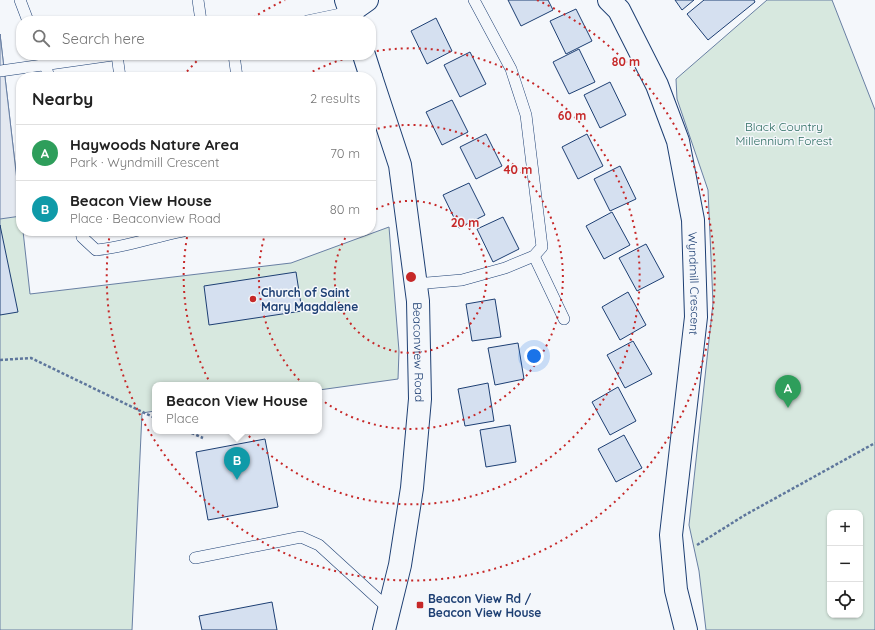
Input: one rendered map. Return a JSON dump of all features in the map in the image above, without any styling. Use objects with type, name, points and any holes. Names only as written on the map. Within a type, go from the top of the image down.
[{"type":"street","name":"Wyndmill Crescent","points":[[609,0],[619,10],[657,85],[678,141],[694,220],[696,317],[671,535],[676,590],[686,630]]},
{"type":"street","name":"Beaconview Road","points":[[366,60],[369,72]]},
{"type":"street","name":"Beaconview Road","points":[[376,92],[400,165],[418,301],[420,399],[412,488],[400,565],[387,620]]},
{"type":"lane","points":[[20,0],[26,16]]},
{"type":"lane","points":[[198,0],[200,16]]},
{"type":"lane","points":[[415,284],[462,280],[506,268],[534,256],[542,247],[526,115],[511,69],[474,0]]},
{"type":"lane","points":[[324,16],[354,8]]},
{"type":"lane","points":[[0,71],[44,60],[48,72]]},
{"type":"lane","points":[[118,60],[119,72]]},
{"type":"lane","points":[[235,60],[236,72]]},
{"type":"lane","points":[[82,236],[96,250],[122,247],[140,236]]},
{"type":"lane","points":[[534,256],[564,319]]},
{"type":"lane","points":[[195,558],[301,536],[319,544],[387,620]]},
{"type":"path","points":[[0,360],[31,358],[152,417]]},
{"type":"path","points":[[194,434],[203,438]]},
{"type":"path","points":[[673,560],[745,515],[875,443]]},
{"type":"green space","name":"Black Country Millennium Forest","points":[[767,0],[832,0],[875,110],[875,630],[706,630],[699,571],[689,525],[713,303],[708,190],[677,99],[676,79]]},
{"type":"green space","points":[[0,34],[16,172],[16,236],[24,236],[30,294],[291,263],[364,236],[376,236],[376,232],[389,227],[399,351],[398,379],[322,390],[322,382],[152,382],[152,411],[142,413],[132,630],[0,630]]},
{"type":"shaded area","points":[[0,34],[16,173],[16,217],[0,219]]},
{"type":"building","points":[[508,0],[548,0],[553,10],[521,26]]},
{"type":"building","points":[[675,0],[694,0],[682,10]]},
{"type":"building","points":[[704,0],[754,0],[755,2],[708,40],[687,14]]},
{"type":"building","points":[[576,9],[592,41],[566,54],[550,21]]},
{"type":"building","points":[[436,18],[452,51],[427,64],[411,31]]},
{"type":"building","points":[[579,49],[595,82],[569,94],[553,62]]},
{"type":"building","points":[[470,52],[486,84],[460,97],[444,65]]},
{"type":"building","points":[[610,82],[626,115],[600,128],[584,95]]},
{"type":"building","points":[[452,100],[468,132],[442,145],[426,112]]},
{"type":"building","points":[[486,134],[502,166],[476,179],[460,147]]},
{"type":"building","points":[[587,134],[603,166],[578,179],[562,147]]},
{"type":"building","points":[[620,166],[636,199],[610,211],[594,179]]},
{"type":"building","points":[[469,183],[485,215],[459,228],[443,195]]},
{"type":"building","points":[[612,212],[630,245],[604,259],[586,226]]},
{"type":"building","points":[[503,217],[519,249],[493,262],[477,229]]},
{"type":"building","points":[[0,225],[18,312],[0,315]]},
{"type":"building","points":[[646,244],[664,277],[637,291],[619,258]]},
{"type":"building","name":"Church of Saint Mary Magdalene","points":[[296,272],[302,311],[209,325],[204,286]]},
{"type":"building","points":[[628,292],[646,325],[620,340],[602,307]]},
{"type":"building","points":[[495,299],[501,337],[472,341],[466,304]]},
{"type":"building","points":[[633,341],[652,374],[625,388],[607,355]]},
{"type":"building","points":[[518,343],[524,379],[495,385],[488,348]]},
{"type":"building","points":[[488,383],[494,421],[465,426],[458,389]]},
{"type":"building","points":[[618,387],[636,421],[610,435],[592,402]]},
{"type":"building","points":[[510,425],[516,462],[486,467],[480,430]]},
{"type":"building","points":[[624,435],[642,468],[616,482],[598,449]]},
{"type":"building","points":[[265,439],[278,507],[208,520],[196,452]]},
{"type":"building","points":[[272,602],[277,630],[202,630],[199,616]]},
{"type":"place","name":"Church of Saint Mary Magdalene","points":[[253,299]]},
{"type":"place","name":"Haywoods Nature Area","points":[[788,408]]},
{"type":"place","name":"Beacon View House","points":[[237,480]]},
{"type":"place","name":"Beacon View Rd / Beacon View House","points":[[420,605]]}]
